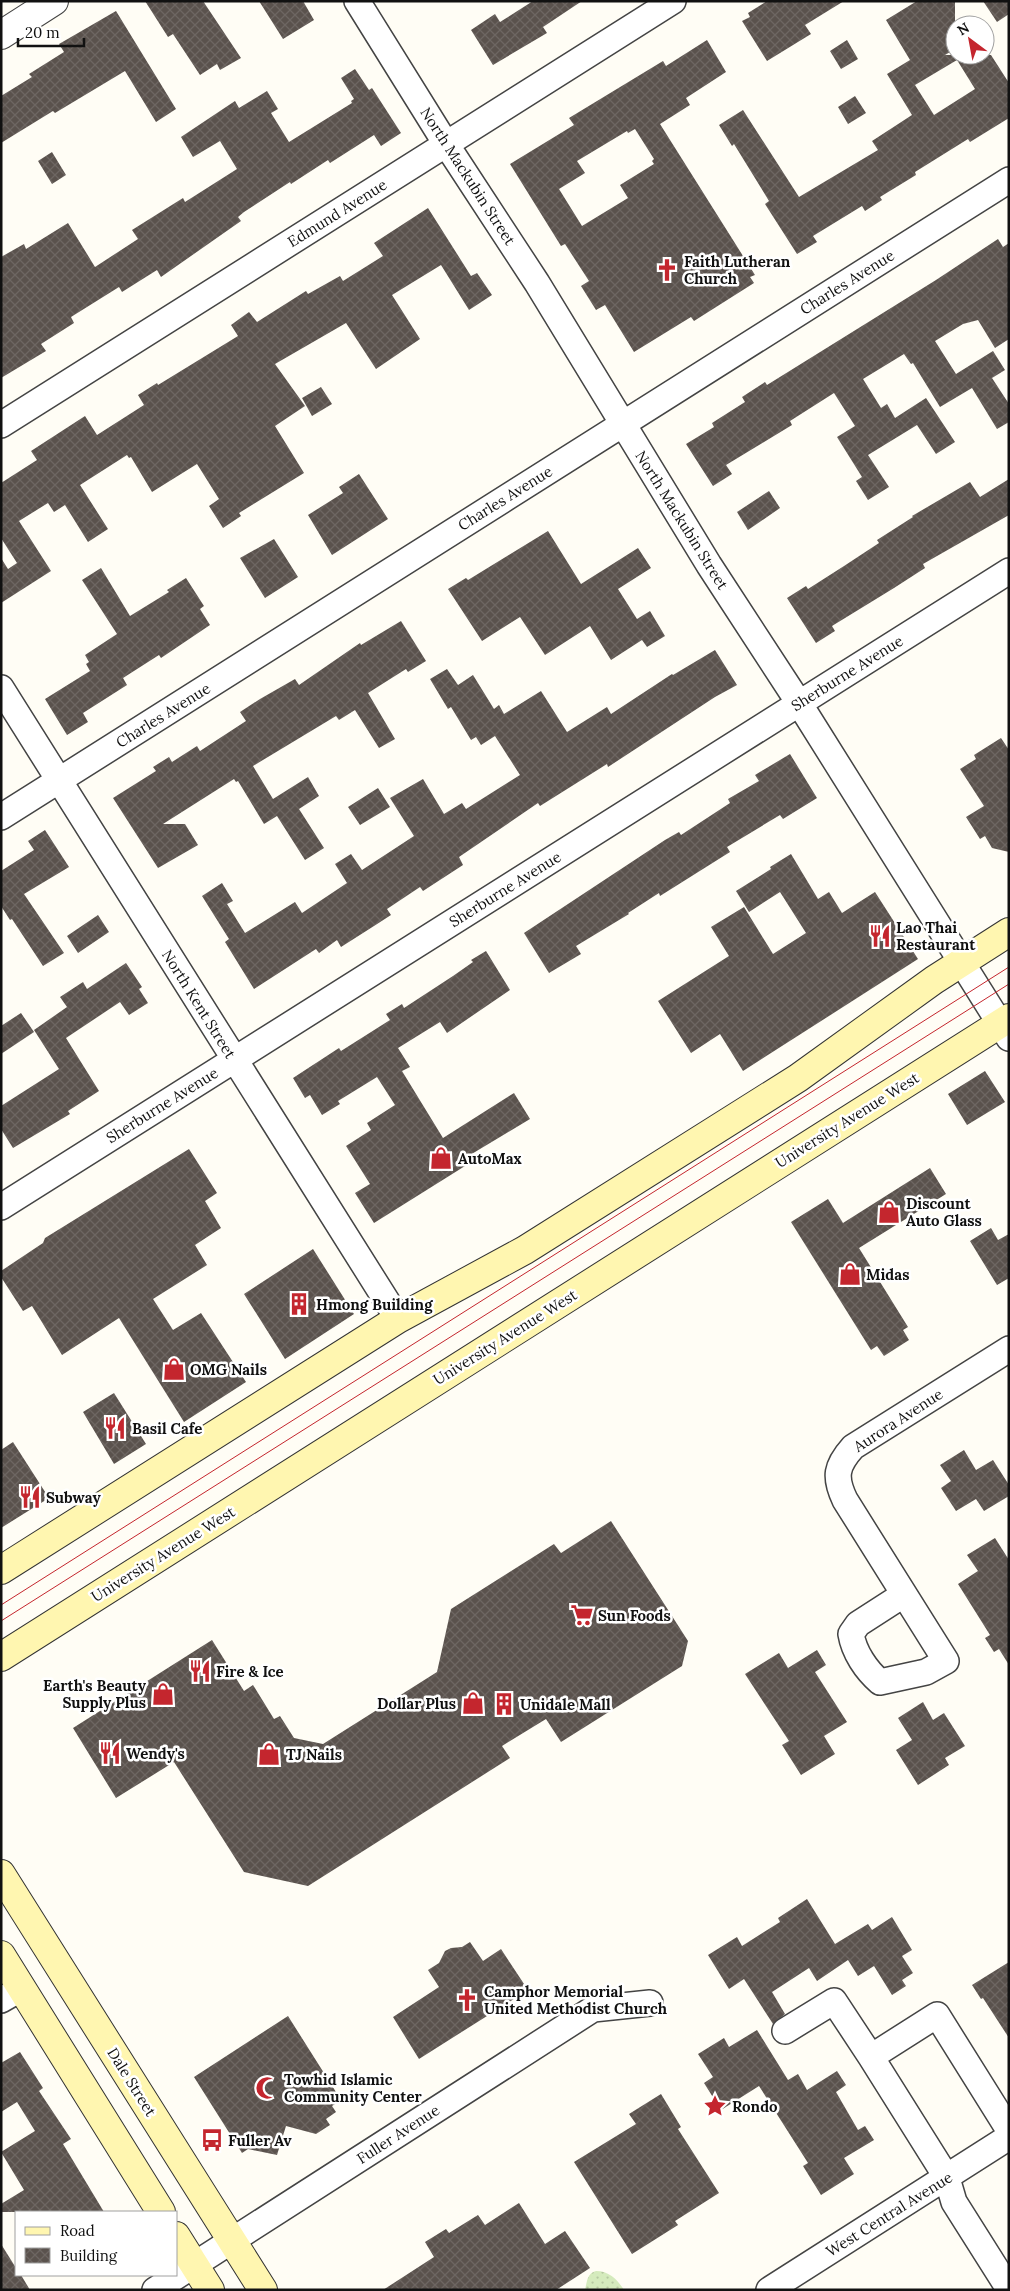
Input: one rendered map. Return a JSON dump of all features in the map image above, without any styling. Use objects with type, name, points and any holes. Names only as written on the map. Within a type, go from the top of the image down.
[{"type":"main road","points":[[1,1570],[398,1319],[525,1250],[798,1078],[962,962],[1009,932]]},
{"type":"main road","name":"University Avenue West","points":[[1,1657],[1006,1027]]},
{"type":"main road","name":"Dale Street","points":[[1,1874],[263,2290]]},
{"type":"main road","points":[[1,1955],[12,1994],[160,2211]]},
{"type":"main road","points":[[178,2239],[210,2290]]},
{"type":"street","points":[[1,35],[54,1]]},
{"type":"street","name":"North Mackubin Street","points":[[357,1],[446,144],[537,283],[709,565],[799,703],[962,962],[1006,1027]]},
{"type":"street","name":"Edmund Avenue","points":[[1,425],[673,1]]},
{"type":"street","name":"Charles Avenue","points":[[1,817],[1009,180]]},
{"type":"street","name":"Sherburne Avenue","points":[[1,1207],[1009,571]]},
{"type":"street","name":"North Kent Street","points":[[1,688],[398,1319]]},
{"type":"street","name":"Aurora Avenue","points":[[903,1595],[838,1486],[838,1471],[843,1459],[853,1447],[1009,1349]]},
{"type":"street","points":[[785,2031],[834,2002],[947,2178],[954,2202],[1009,2289]]},
{"type":"street","name":"Fuller Avenue","points":[[178,2276],[594,2009],[650,2003]]},
{"type":"street","points":[[870,2057],[937,2015],[1009,2130]]},
{"type":"street","name":"West Central Avenue","points":[[770,2290],[1009,2138]]},
{"type":"street","name":"Fuller Avenue","points":[[155,2290],[177,2276]]},
{"type":"green space","points":[[596,2271],[601,2271],[613,2277],[624,2290],[585,2290],[589,2276]]},
{"type":"building","points":[[145,1],[203,1],[241,58],[220,70],[217,64],[200,75],[173,34],[168,37]]},
{"type":"building","points":[[259,1],[303,1],[314,20],[283,39]]},
{"type":"building","points":[[533,1],[582,1],[543,27],[547,33],[493,65],[471,30],[495,14],[500,22]]},
{"type":"building","points":[[767,1],[844,1],[805,25],[811,34],[767,61],[742,21],[750,17],[748,13]]},
{"type":"building","points":[[917,1],[955,1],[955,15],[945,15],[945,65],[949,65],[915,85],[934,115],[975,89],[960,65],[995,65],[995,61],[1009,83],[1009,118],[970,142],[968,139],[915,172],[916,175],[880,197],[882,200],[865,211],[862,206],[813,236],[817,242],[797,254],[765,204],[769,201],[734,144],[732,146],[719,125],[743,110],[799,197],[878,150],[872,141],[912,115],[887,74],[910,60],[886,20]]},
{"type":"building","points":[[983,1],[1009,1],[1009,14],[997,22],[995,15],[992,15]]},
{"type":"building","points":[[116,11],[176,109],[156,122],[125,71],[55,113],[53,111],[1,143],[1,96],[32,77],[29,74],[64,52],[59,44]]},
{"type":"building","points":[[707,40],[726,72],[686,98],[690,105],[660,124],[755,275],[750,277],[754,283],[694,321],[691,317],[634,352],[605,305],[596,310],[581,286],[589,281],[565,244],[561,246],[510,164],[574,125],[569,118],[663,61],[666,66]],"holes":[[[635,129],[654,159],[652,161],[654,164],[620,185],[628,198],[582,226],[559,189],[585,173],[577,161],[627,131],[628,133]]]},
{"type":"building","points":[[847,40],[858,59],[841,69],[830,51]]},
{"type":"building","points":[[355,69],[369,90],[372,88],[401,133],[381,146],[374,135],[330,163],[328,160],[291,184],[290,182],[244,212],[238,217],[241,221],[161,277],[157,270],[122,292],[119,287],[71,317],[74,323],[41,344],[46,351],[1,378],[1,257],[24,244],[26,249],[68,223],[95,267],[138,239],[132,230],[183,198],[185,202],[237,169],[220,141],[193,157],[181,137],[235,101],[239,108],[267,91],[278,109],[271,113],[289,142],[352,103],[351,101],[354,99],[341,78]]},
{"type":"building","points":[[855,96],[866,113],[848,124],[838,107]]},
{"type":"building","points":[[52,152],[66,175],[52,184],[38,161]]},
{"type":"building","points":[[428,208],[471,276],[477,273],[492,295],[469,310],[441,265],[392,295],[420,339],[376,369],[346,323],[275,364],[305,406],[275,426],[304,473],[239,513],[241,516],[223,528],[209,506],[219,499],[197,464],[152,492],[131,457],[129,458],[127,455],[80,485],[108,529],[88,542],[65,505],[54,512],[48,503],[19,521],[51,571],[1,603],[1,558],[8,569],[17,563],[1,538],[1,483],[37,460],[31,451],[85,416],[97,435],[144,405],[138,395],[157,383],[158,385],[238,336],[231,325],[249,312],[257,322],[306,291],[308,294],[340,276],[343,281],[383,256],[374,243]]},
{"type":"building","points":[[998,239],[1003,247],[1009,243],[1009,339],[995,348],[978,320],[963,324],[935,341],[956,374],[993,351],[1005,370],[992,378],[1009,404],[1009,422],[997,429],[972,388],[940,407],[913,363],[911,364],[904,354],[863,379],[881,408],[887,404],[895,418],[926,398],[955,442],[936,454],[917,425],[868,455],[889,487],[868,500],[856,481],[862,477],[837,437],[855,426],[834,393],[790,421],[792,425],[726,465],[732,474],[713,486],[686,444],[714,427],[712,423],[745,402],[742,397],[765,382],[767,385],[936,280]]},
{"type":"building","points":[[321,387],[332,404],[312,416],[302,398]]},
{"type":"building","points":[[359,474],[388,519],[332,555],[308,515],[343,493],[339,487]]},
{"type":"building","points":[[1009,479],[1009,515],[923,564],[925,568],[832,626],[835,631],[816,643],[787,598],[806,586],[808,589],[879,543],[877,540],[912,516],[970,482],[980,497]]},
{"type":"building","points":[[769,491],[780,508],[748,530],[737,512]]},
{"type":"building","points":[[548,531],[581,584],[638,548],[651,568],[618,589],[637,619],[650,611],[665,636],[647,647],[642,640],[611,660],[590,626],[545,655],[520,617],[482,641],[448,589],[466,578],[468,580]]},
{"type":"building","points":[[274,539],[298,577],[265,598],[240,558]]},
{"type":"building","points":[[101,568],[130,616],[169,592],[167,590],[186,578],[204,606],[200,609],[210,625],[161,658],[159,655],[123,678],[127,685],[83,713],[88,722],[67,735],[45,699],[90,671],[86,664],[89,662],[85,655],[117,634],[82,580]]},
{"type":"building","points":[[401,621],[426,661],[408,672],[406,669],[368,693],[395,739],[379,748],[355,710],[339,720],[336,716],[253,766],[273,799],[308,777],[319,796],[299,809],[324,848],[305,860],[277,816],[264,824],[238,781],[236,782],[234,779],[163,824],[185,824],[198,845],[158,868],[113,798],[156,771],[153,767],[169,757],[172,762],[197,746],[200,751],[246,721],[240,712],[260,699],[295,679],[299,685],[360,643],[361,645]]},
{"type":"building","points":[[715,650],[737,685],[715,697],[608,767],[607,764],[540,806],[538,803],[459,857],[463,865],[423,891],[420,887],[387,909],[391,915],[341,947],[337,940],[319,953],[316,949],[254,989],[225,942],[229,939],[202,896],[222,883],[233,901],[227,904],[245,933],[295,902],[302,913],[347,883],[335,864],[351,854],[362,870],[414,836],[390,798],[423,779],[444,814],[462,803],[466,809],[520,775],[495,736],[481,745],[476,737],[471,740],[451,707],[448,709],[430,679],[447,669],[458,685],[473,675],[494,709],[499,705],[504,714],[541,691],[567,732],[607,707],[611,714],[672,674]]},
{"type":"building","points":[[1001,738],[1009,750],[1009,852],[992,848],[985,836],[980,839],[966,817],[984,806],[960,769],[976,759],[974,755]]},
{"type":"building","points":[[790,754],[817,798],[783,819],[780,815],[727,847],[730,852],[660,896],[659,893],[629,914],[576,946],[581,954],[549,973],[524,933],[665,840],[679,832],[681,835],[730,803],[728,799],[759,781],[755,775]]},
{"type":"building","points":[[378,788],[390,807],[360,825],[348,807]]},
{"type":"building","points":[[45,830],[69,867],[24,894],[64,953],[43,966],[12,919],[10,920],[1,906],[1,871],[34,850],[28,841]]},
{"type":"building","points":[[791,854],[818,899],[829,892],[842,913],[875,892],[918,959],[743,1071],[720,1034],[691,1053],[658,1001],[729,956],[711,927],[744,907],[773,954],[806,933],[780,892],[749,912],[736,891]]},
{"type":"building","points":[[98,915],[109,932],[78,953],[67,936]]},
{"type":"building","points":[[486,951],[510,990],[447,1033],[440,1022],[398,1048],[410,1067],[402,1071],[443,1138],[514,1093],[530,1119],[470,1155],[473,1161],[374,1223],[355,1193],[370,1184],[346,1146],[371,1130],[367,1123],[395,1105],[377,1077],[338,1101],[340,1104],[322,1115],[310,1095],[305,1098],[293,1078],[339,1048],[341,1051],[390,1020],[386,1014],[402,1004],[404,1008],[453,976],[473,962],[471,960]]},
{"type":"building","points":[[126,963],[142,987],[139,989],[148,1003],[129,1015],[120,1002],[66,1038],[99,1091],[68,1111],[70,1114],[13,1148],[1,1129],[1,1106],[59,1069],[34,1030],[67,1007],[60,997],[83,982],[87,989]]},
{"type":"building","points":[[21,1013],[34,1032],[1,1054],[1,1026]]},
{"type":"building","points":[[985,1071],[1005,1102],[967,1125],[948,1094]]},
{"type":"building","points":[[189,1149],[217,1193],[205,1201],[221,1228],[195,1245],[207,1265],[153,1299],[173,1330],[201,1313],[246,1382],[184,1422],[119,1318],[62,1355],[32,1306],[23,1311],[1,1277],[1,1271],[43,1243],[45,1238]]},
{"type":"building","name":"Midas","points":[[930,1168],[946,1194],[859,1248],[908,1327],[903,1330],[909,1340],[884,1356],[877,1346],[871,1350],[791,1222],[828,1199],[843,1223]]},
{"type":"building","points":[[991,1228],[998,1240],[1009,1234],[1009,1278],[997,1285],[970,1241]]},
{"type":"building","name":"Hmong Building","points":[[313,1249],[354,1314],[285,1359],[244,1294]]},
{"type":"building","name":"Basil Cafe","points":[[114,1393],[146,1444],[114,1464],[83,1412]]},
{"type":"building","points":[[13,1442],[49,1498],[1,1528],[1,1450]]},
{"type":"building","points":[[964,1450],[976,1470],[993,1460],[1009,1485],[1009,1496],[984,1511],[976,1499],[956,1511],[941,1488],[951,1481],[940,1465]]},
{"type":"building","name":"Unidale Mall","points":[[611,1521],[688,1641],[682,1666],[561,1742],[546,1719],[502,1746],[510,1758],[308,1886],[244,1872],[174,1762],[116,1798],[73,1728],[212,1640],[244,1691],[253,1685],[274,1719],[280,1716],[294,1738],[323,1744],[437,1672],[451,1609],[554,1544],[561,1553]]},
{"type":"building","points":[[995,1538],[1009,1560],[1009,1665],[999,1649],[994,1652],[985,1638],[990,1635],[958,1584],[978,1571],[967,1555]]},
{"type":"building","points":[[817,1650],[826,1665],[815,1672],[847,1722],[824,1736],[835,1754],[801,1775],[782,1745],[789,1741],[745,1674],[779,1653],[788,1668]]},
{"type":"building","points":[[923,1702],[933,1720],[944,1713],[965,1746],[945,1758],[949,1765],[918,1785],[896,1750],[912,1740],[898,1718]]},
{"type":"building","points":[[807,1899],[835,1944],[868,1924],[872,1930],[892,1917],[912,1950],[902,1956],[913,1973],[902,1980],[906,1986],[892,1995],[874,1966],[858,1976],[848,1960],[817,1981],[809,1968],[772,1992],[785,2014],[773,2024],[744,1979],[729,1989],[708,1955],[737,1937],[742,1946],[780,1922],[778,1918]]},
{"type":"building","name":"Camphor Memorial United Methodist Church","points":[[470,1942],[483,1961],[501,1949],[528,1990],[419,2059],[393,2017],[439,1987],[428,1970],[439,1963],[445,1951],[451,1948],[462,1947]]},
{"type":"building","points":[[1009,1962],[1009,2038],[983,1998],[981,1999],[972,1985]]},
{"type":"building","name":"Towhid Islamic Community Center","points":[[288,2016],[341,2100],[332,2106],[336,2112],[326,2119],[330,2125],[316,2134],[286,2126],[277,2155],[248,2149],[242,2153],[194,2077]]},
{"type":"building","points":[[757,2030],[788,2080],[798,2074],[807,2090],[837,2071],[846,2085],[836,2092],[858,2130],[865,2126],[874,2140],[844,2158],[854,2174],[821,2195],[803,2166],[808,2163],[759,2086],[721,2110],[704,2083],[713,2077],[698,2054],[724,2038],[729,2047]]},
{"type":"building","points":[[20,2052],[43,2088],[39,2091],[71,2139],[63,2144],[103,2211],[1,2212],[1,2204],[24,2190],[1,2152],[35,2131],[17,2102],[1,2112],[1,2063]]},
{"type":"building","points":[[661,2094],[681,2127],[678,2129],[719,2193],[675,2221],[678,2225],[632,2254],[574,2162],[636,2124],[629,2114]]},
{"type":"building","points":[[519,2203],[545,2244],[565,2231],[590,2268],[556,2290],[383,2290],[434,2257],[425,2242],[446,2229],[449,2233],[478,2215],[485,2225]]},
{"type":"building","points":[[1,2244],[15,2266],[15,2276],[22,2276],[30,2290],[1,2290]]},
{"type":"tram line","points":[[1,1605],[1009,967]]},
{"type":"tram line","points":[[1,1621],[1009,984]]},
{"type":"place","name":"Faith Lutheran Church","points":[[667,270]]},
{"type":"place","name":"Lao Thai Restaurant","points":[[880,936]]},
{"type":"place","name":"AutoMax","points":[[441,1158]]},
{"type":"place","name":"Discount Auto Glass","points":[[889,1212]]},
{"type":"place","name":"Midas","points":[[850,1274]]},
{"type":"place","name":"Hmong Building","points":[[299,1304]]},
{"type":"place","name":"OMG Nails","points":[[174,1369]]},
{"type":"place","name":"Basil Cafe","points":[[115,1428]]},
{"type":"place","name":"Subway","points":[[30,1497]]},
{"type":"place","name":"Sun Foods","points":[[582,1615]]},
{"type":"place","name":"Fire & Ice","points":[[200,1671]]},
{"type":"place","name":"Earth's Beauty Supply Plus","points":[[163,1694]]},
{"type":"place","name":"Dollar Plus","points":[[473,1703]]},
{"type":"place","name":"Unidale Mall","points":[[504,1704]]},
{"type":"place","name":"Wendy's","points":[[110,1753]]},
{"type":"place","name":"TJ Nails","points":[[269,1754]]},
{"type":"place","name":"Camphor Memorial United Methodist Church","points":[[467,2000]]},
{"type":"place","name":"Towhid Islamic Community Center","points":[[267,2088]]},
{"type":"place","name":"Rondo","points":[[715,2106]]},
{"type":"place","name":"Fuller Av","points":[[212,2140]]}]
